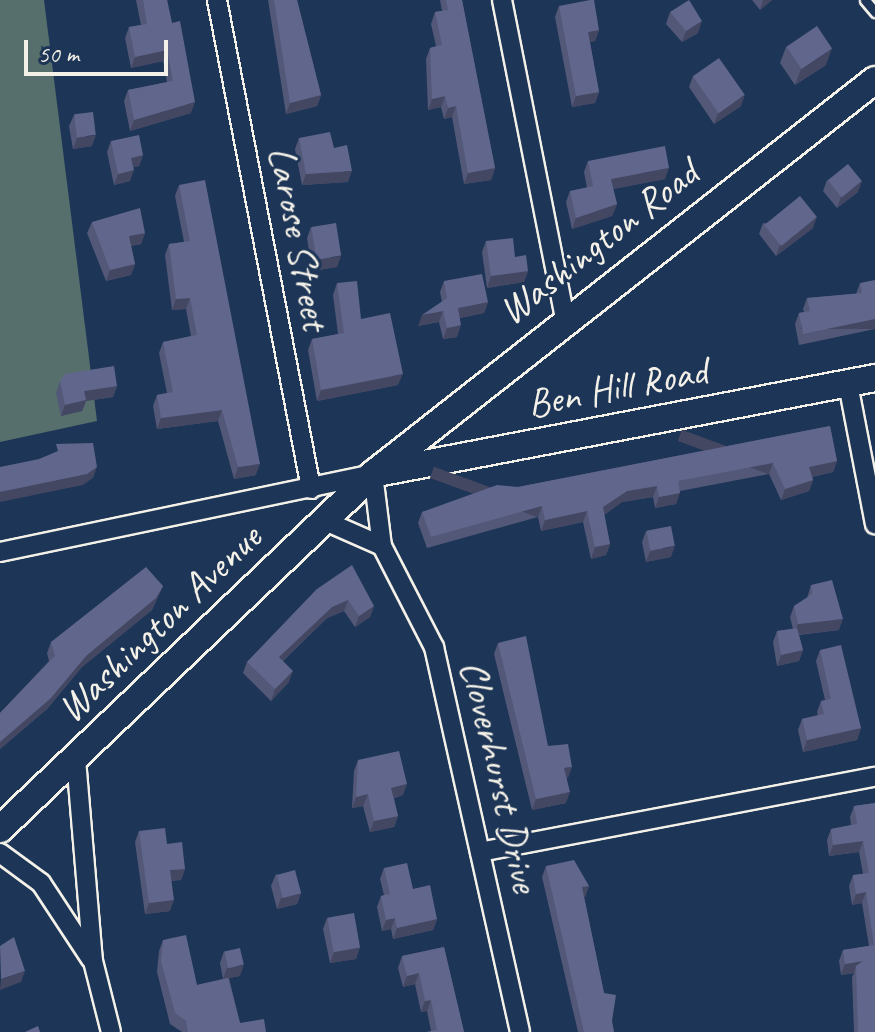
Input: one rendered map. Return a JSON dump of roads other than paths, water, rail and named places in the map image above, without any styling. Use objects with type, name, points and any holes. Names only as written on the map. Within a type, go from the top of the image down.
[{"type":"street","name":"Larose Street","points":[[217,0],[311,489]]},
{"type":"street","points":[[502,0],[565,317]]},
{"type":"street","name":"Washington Road","points":[[373,474],[565,317],[866,87]]},
{"type":"street","name":"Ben Hill Road","points":[[373,474],[875,378]]},
{"type":"street","points":[[848,384],[875,524]]},
{"type":"street","points":[[0,552],[373,474]]},
{"type":"street","name":"Washington Avenue","points":[[0,829],[373,474]]},
{"type":"street","name":"Cloverhurst Drive","points":[[373,474],[382,546],[425,617],[520,1032]]},
{"type":"street","points":[[323,520],[382,546]]},
{"type":"street","points":[[76,759],[93,961],[111,1032]]},
{"type":"street","points":[[480,852],[875,777]]},
{"type":"street","points":[[0,853],[41,883],[93,961]]},
{"type":"lane","points":[[865,0],[875,12]]},
{"type":"lane","points":[[866,87],[875,67]]}]
